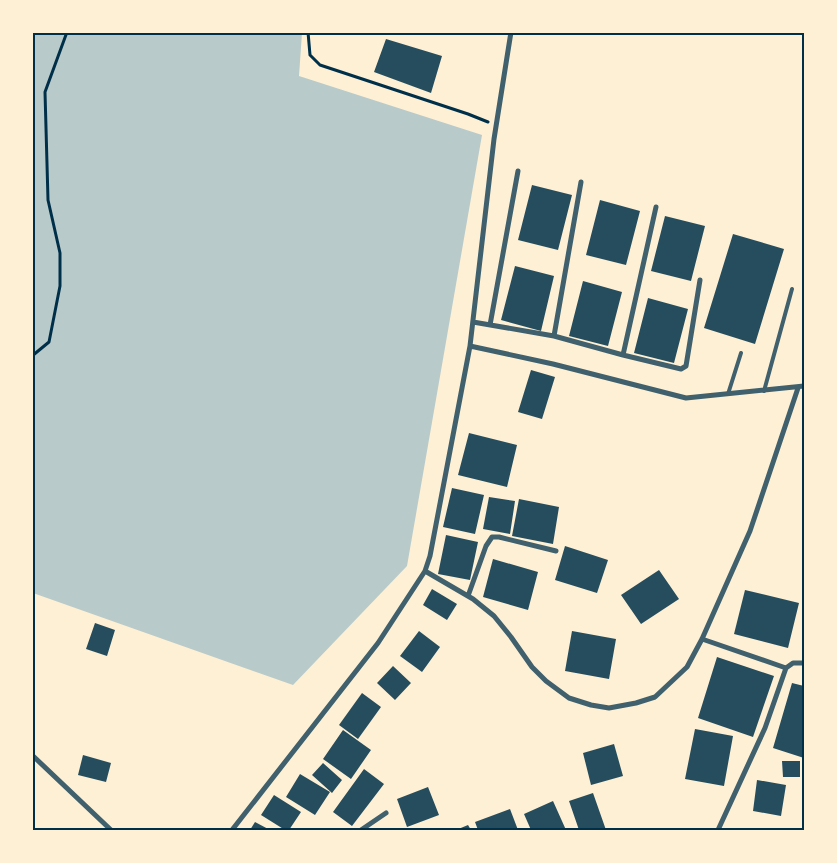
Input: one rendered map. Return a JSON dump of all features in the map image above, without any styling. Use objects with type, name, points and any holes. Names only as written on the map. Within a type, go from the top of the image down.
[{"type":"street","points":[[232,830],[378,644],[425,570],[430,556],[470,346],[496,126],[511,32]]},
{"type":"street","points":[[490,325],[518,171]]},
{"type":"street","points":[[554,336],[581,182]]},
{"type":"street","points":[[623,355],[656,207]]},
{"type":"street","points":[[473,322],[554,336],[681,369],[686,366],[700,280]]},
{"type":"street","points":[[470,346],[553,364],[686,398],[804,386]]},
{"type":"street","points":[[425,570],[468,596],[494,616],[532,667],[546,682],[569,698],[609,708],[636,703],[655,696],[687,667],[702,638],[750,531],[798,388]]},
{"type":"street","points":[[468,596],[486,546],[492,537],[499,537],[556,552]]},
{"type":"street","points":[[702,638],[786,668]]},
{"type":"street","points":[[718,830],[766,728],[786,668],[793,662],[804,663]]},
{"type":"street","points":[[32,755],[112,830]]},
{"type":"street","points":[[361,830],[386,813]]},
{"type":"lane","points":[[764,391],[792,289]]},
{"type":"lane","points":[[728,394],[741,353]]},
{"type":"path","points":[[32,356],[49,342],[60,286],[60,253],[48,200],[45,92],[67,32]]},
{"type":"path","points":[[308,32],[310,56],[320,65],[468,114],[496,126]]},
{"type":"shaded area","points":[[33,33],[302,33],[299,76],[482,135],[407,566],[293,685],[33,593]]},
{"type":"building","points":[[386,39],[442,56],[431,93],[374,72]]},
{"type":"building","points":[[532,185],[572,195],[558,250],[518,240]]},
{"type":"building","points":[[600,200],[640,211],[626,265],[586,255]]},
{"type":"building","points":[[665,216],[705,226],[691,281],[651,271]]},
{"type":"building","points":[[733,234],[784,249],[755,344],[704,328]]},
{"type":"building","points":[[515,266],[554,276],[541,331],[501,320]]},
{"type":"building","points":[[583,281],[622,292],[608,346],[569,336]]},
{"type":"building","points":[[648,298],[688,309],[674,363],[634,353]]},
{"type":"building","points":[[531,370],[555,377],[542,419],[518,412]]},
{"type":"building","points":[[469,433],[517,445],[507,487],[458,475]]},
{"type":"building","points":[[452,488],[484,495],[475,534],[443,527]]},
{"type":"building","points":[[489,497],[515,501],[510,534],[483,529]]},
{"type":"building","points":[[519,499],[559,507],[553,544],[512,536]]},
{"type":"building","points":[[446,535],[478,542],[470,580],[438,574]]},
{"type":"building","points":[[565,546],[608,560],[597,593],[555,580]]},
{"type":"building","points":[[493,559],[538,572],[528,610],[483,597]]},
{"type":"building","points":[[659,570],[679,599],[641,624],[621,595]]},
{"type":"building","points":[[432,589],[457,604],[447,620],[423,605]]},
{"type":"building","points":[[745,590],[799,603],[788,648],[734,634]]},
{"type":"building","points":[[95,623],[115,630],[107,656],[86,649]]},
{"type":"building","points":[[419,631],[440,647],[422,672],[400,656]]},
{"type":"building","points":[[572,631],[616,639],[609,679],[565,671]]},
{"type":"building","points":[[717,657],[774,676],[753,737],[698,718]]},
{"type":"building","points":[[393,666],[411,683],[395,700],[377,683]]},
{"type":"building","points":[[792,683],[804,686],[804,758],[773,748]]},
{"type":"building","points":[[362,693],[381,707],[358,739],[339,725]]},
{"type":"building","points":[[695,729],[733,736],[724,786],[685,779]]},
{"type":"building","points":[[343,730],[371,750],[351,779],[323,759]]},
{"type":"building","points":[[614,744],[623,776],[591,785],[583,753]]},
{"type":"building","points":[[83,755],[111,763],[106,782],[78,775]]},
{"type":"building","points":[[782,761],[800,761],[800,777],[783,777]]},
{"type":"building","points":[[323,763],[342,780],[332,793],[312,775]]},
{"type":"building","points":[[364,769],[384,784],[352,826],[333,812]]},
{"type":"building","points":[[300,774],[330,792],[315,815],[286,797]]},
{"type":"building","points":[[757,780],[786,785],[781,816],[753,811]]},
{"type":"building","points":[[428,787],[439,815],[407,827],[397,799]]},
{"type":"building","points":[[593,793],[606,830],[579,830],[569,801]]},
{"type":"building","points":[[274,795],[301,812],[289,830],[285,830],[261,815]]},
{"type":"building","points":[[553,801],[566,830],[531,830],[524,814]]},
{"type":"building","points":[[510,809],[518,830],[478,830],[475,822]]},
{"type":"building","points":[[255,822],[270,830],[250,830]]},
{"type":"building","points":[[468,825],[471,830],[456,830]]}]
